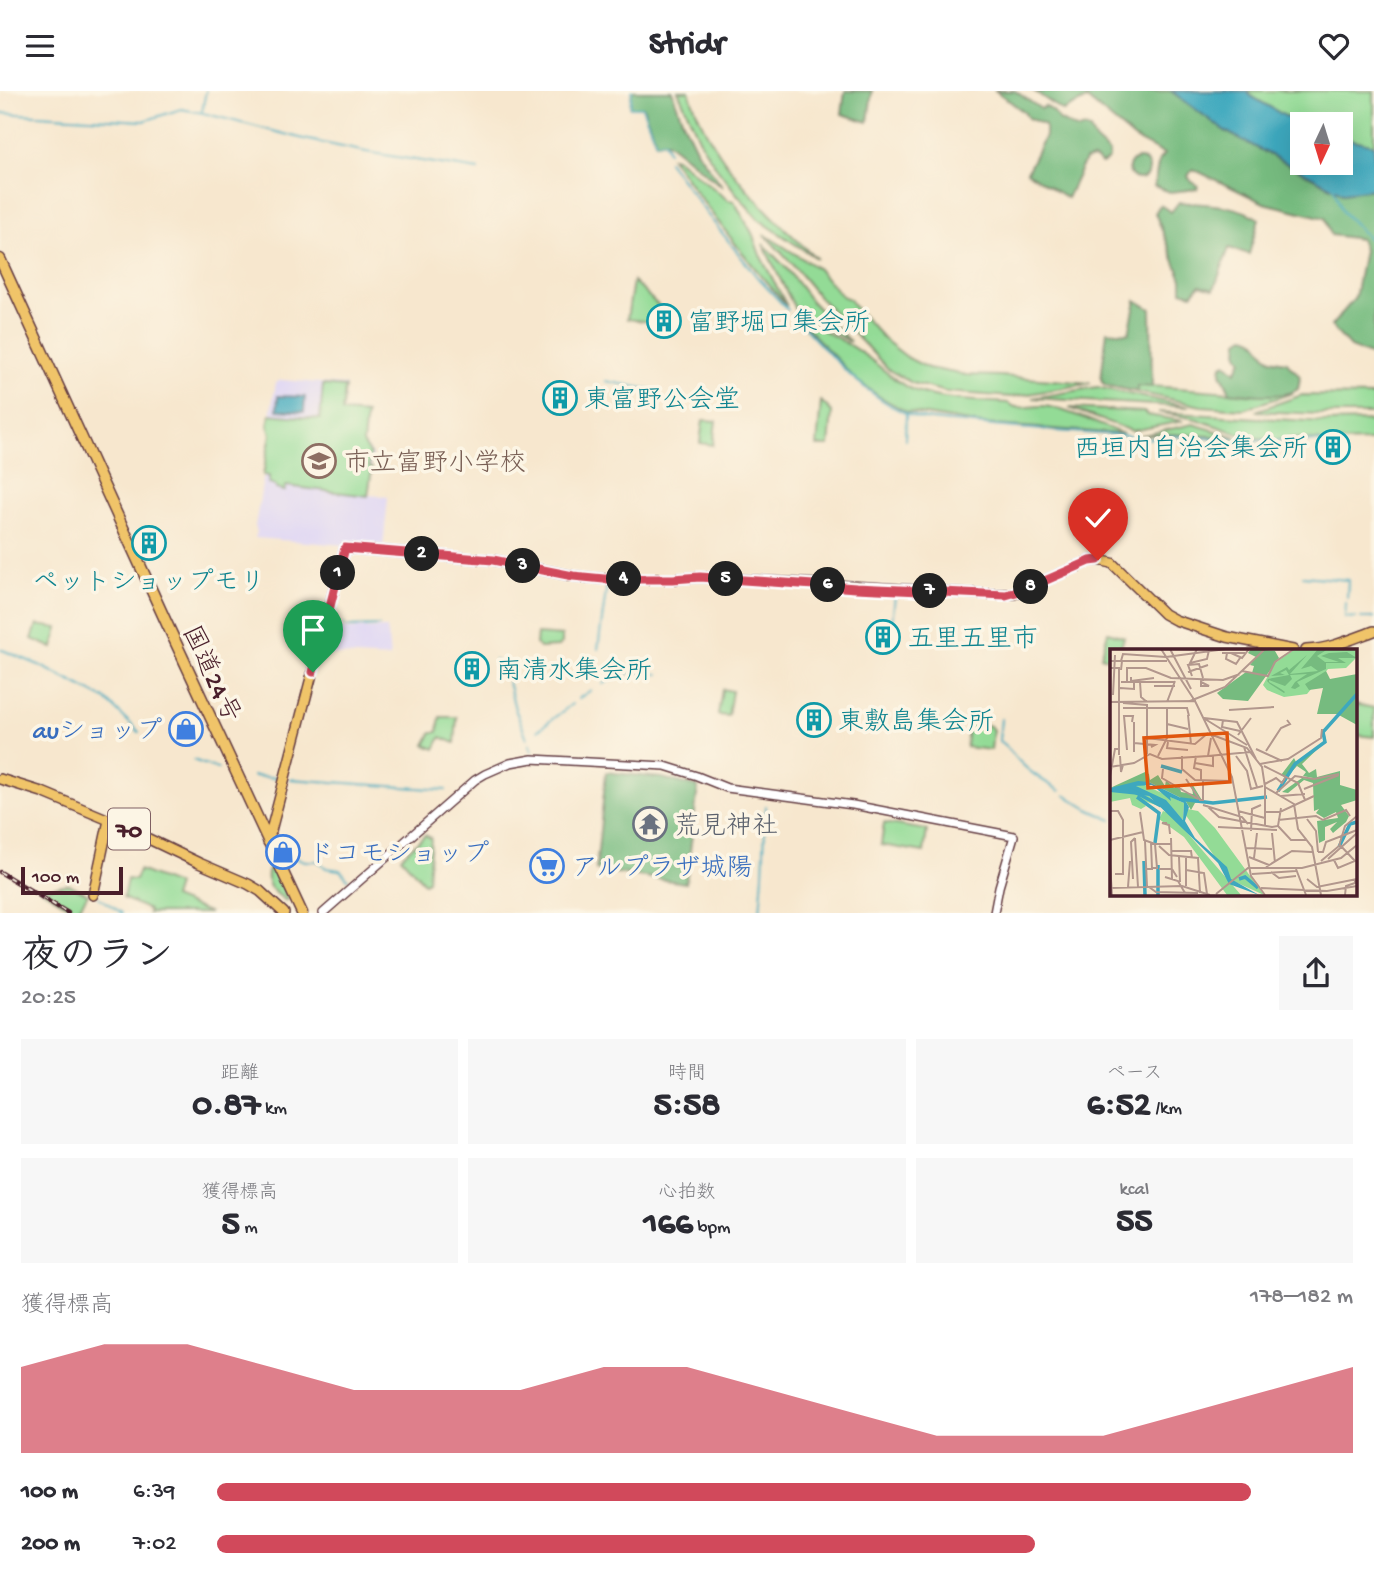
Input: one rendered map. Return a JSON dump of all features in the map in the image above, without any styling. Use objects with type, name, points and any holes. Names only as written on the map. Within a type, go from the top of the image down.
[{"type":"highway","name":"国道24号","points":[[0,259],[302,913]]},
{"type":"main road","points":[[268,842],[345,548],[493,560],[573,576],[604,579],[700,577],[983,594],[1014,593],[1090,561],[1103,561],[1112,563],[1164,614],[1227,637],[1288,649]]},
{"type":"main road","points":[[1319,649],[1374,631]]},
{"type":"main road","name":"70","points":[[0,779],[42,792],[109,820],[248,884],[284,913]]},
{"type":"main road","points":[[93,895],[109,820]]},
{"type":"street","points":[[323,913],[485,773],[510,763],[532,759],[666,767],[727,788],[853,805],[1014,837],[994,913]]},
{"type":"shaded area","name":"市立富野小学校","points":[[281,380],[346,385],[343,411],[367,413],[364,443],[372,455],[373,467],[369,495],[388,497],[383,548],[255,538],[271,434],[268,426],[276,383]]},
{"type":"shaded area","points":[[328,626],[346,629],[387,628],[390,658],[321,654]]},
{"type":"green space","points":[[632,91],[672,91],[697,151],[723,187],[665,141],[656,143],[643,107],[630,107]]},
{"type":"green space","points":[[678,91],[689,91],[711,140],[742,183],[817,259],[758,219],[737,194],[702,145]]},
{"type":"green space","points":[[845,91],[872,91],[868,122],[842,114]]},
{"type":"green space","points":[[996,91],[1015,91],[1041,109],[1045,106],[1053,111],[1059,120],[1078,130],[1090,130],[1095,140],[1109,153],[1109,159],[1102,164],[1093,158],[1085,160],[1067,198],[1027,172],[1045,136],[1045,125],[1028,118]]},
{"type":"green space","points":[[1034,91],[1171,91],[1225,131],[1290,165],[1290,175],[1308,175],[1342,193],[1374,189],[1374,357],[1350,347],[1331,326],[1355,298],[1364,250],[1360,239],[1331,235],[1325,218],[1264,203],[1193,169],[1188,176],[1198,186],[1197,189],[1170,192],[1154,186],[1159,160],[1164,154],[1135,139],[1087,99],[1063,111]]},
{"type":"green space","points":[[1247,91],[1374,91],[1374,145],[1353,140],[1353,112],[1290,112],[1290,119]]},
{"type":"green space","points":[[671,157],[676,158],[728,200],[734,201],[787,306],[727,233]]},
{"type":"green space","points":[[1135,159],[1143,159],[1149,169],[1143,179],[1135,179],[1129,173],[1129,165]]},
{"type":"green space","points":[[1179,202],[1230,207],[1259,219],[1249,254],[1229,248],[1214,289],[1200,285],[1192,294],[1182,291],[1182,279],[1155,213],[1160,205],[1171,212]]},
{"type":"green space","points":[[764,234],[817,268],[885,340],[908,358],[928,368],[966,375],[1091,383],[1012,397],[946,392],[912,383],[889,370],[819,297]]},
{"type":"green space","points":[[763,244],[786,268],[811,301],[850,342],[796,311]]},
{"type":"green space","points":[[633,281],[661,308],[659,323],[627,319]]},
{"type":"green space","points":[[1136,300],[1151,309],[1152,387],[1137,386],[1137,392],[1105,385],[1101,378],[1107,331],[1129,333]]},
{"type":"green space","points":[[796,316],[855,349],[916,391],[949,399],[1008,403],[1023,408],[1050,407],[1123,434],[982,424],[907,412],[856,380]]},
{"type":"green space","points":[[1245,336],[1256,341],[1270,358],[1287,362],[1299,375],[1298,389],[1276,395],[1230,392],[1221,373],[1222,365],[1226,363],[1236,372],[1242,360],[1238,354],[1239,340]]},
{"type":"green space","points":[[323,385],[345,387],[342,412],[366,414],[363,443],[370,455],[369,467],[372,468],[368,496],[286,486],[285,491],[276,489],[276,486],[269,483],[269,476],[263,475],[271,434],[268,426],[270,414],[320,419]]},
{"type":"green space","points":[[1137,385],[1230,392],[1293,393],[1243,409],[1201,406],[1137,392]]},
{"type":"green space","points":[[1097,387],[1189,407],[1033,398]]},
{"type":"green space","points":[[1302,395],[1374,396],[1374,414],[1256,411]]},
{"type":"green space","points":[[821,401],[832,412],[829,446],[817,446]]},
{"type":"green space","points":[[1069,408],[1144,412],[1147,415],[1183,421],[1132,431]]},
{"type":"green space","points":[[1158,412],[1326,422],[1374,421],[1374,441],[1331,442],[1248,437],[1196,419]]},
{"type":"green space","points":[[703,420],[716,421],[713,445],[700,443]]},
{"type":"green space","points":[[1193,424],[1236,437],[1168,434],[1139,436]]},
{"type":"green space","points":[[37,625],[58,628],[53,648],[32,639]]},
{"type":"green space","points":[[1108,632],[1124,637],[1120,649],[1110,649],[1110,659],[1101,656]]},
{"type":"green space","points":[[537,634],[562,636],[562,643],[558,647],[540,648],[536,644]]},
{"type":"green space","points":[[722,689],[732,691],[728,716],[718,715]]},
{"type":"green space","points":[[1356,704],[1374,708],[1374,737],[1356,735]]},
{"type":"green space","points":[[440,717],[457,717],[455,743],[441,737],[435,749],[425,745],[432,732],[438,732]]},
{"type":"green space","points":[[972,722],[990,726],[993,730],[991,750],[966,747],[968,725]]},
{"type":"green space","points":[[606,772],[662,778],[698,787],[686,883],[596,870]]},
{"type":"green space","points":[[884,823],[927,830],[924,852],[881,845]]},
{"type":"green space","points":[[425,835],[431,838],[428,881],[424,883],[401,857]]},
{"type":"green space","points":[[271,862],[288,899],[286,901],[269,886]]},
{"type":"green space","points":[[139,870],[177,885],[173,898],[210,913],[148,913],[149,910],[123,898],[127,879],[135,880]]},
{"type":"green space","points":[[69,884],[88,894],[77,911],[41,889]]},
{"type":"water","points":[[1171,91],[1247,91],[1290,119],[1290,165],[1225,131]]},
{"type":"water","points":[[1353,140],[1374,145],[1374,189],[1343,193],[1309,175],[1353,175]]},
{"type":"water","points":[[278,396],[305,397],[304,412],[277,410]]},
{"type":"waterway","points":[[202,111],[206,91]]},
{"type":"waterway","points":[[632,91],[630,107],[642,107],[656,143],[664,141],[668,151]]},
{"type":"waterway","points":[[0,113],[144,121],[181,109],[366,152],[478,170]]},
{"type":"waterway","points":[[668,161],[757,277],[788,310]]},
{"type":"waterway","points":[[1333,186],[1342,211],[1374,244]]},
{"type":"waterway","points":[[792,315],[858,382],[888,404],[912,416],[984,425],[1129,436],[1132,439]]},
{"type":"waterway","points":[[606,381],[653,390]]},
{"type":"waterway","points":[[905,440],[906,415]]},
{"type":"waterway","points":[[1137,440],[1167,436],[1243,440]]},
{"type":"waterway","points":[[1250,440],[1326,442],[1325,449],[1339,452],[1339,458]]},
{"type":"waterway","points":[[1303,576],[1348,580],[1347,598]]},
{"type":"waterway","points":[[598,649],[607,584]]},
{"type":"waterway","points":[[889,650],[895,595]]},
{"type":"waterway","points":[[1346,603],[1345,617],[1356,618]]},
{"type":"waterway","points":[[1361,618],[1374,618]]},
{"type":"waterway","points":[[343,624],[347,627],[379,626]]},
{"type":"waterway","points":[[0,649],[39,665],[105,699],[139,732]]},
{"type":"waterway","points":[[495,660],[506,674],[515,709],[527,738]]},
{"type":"waterway","points":[[603,684],[630,674],[659,674]]},
{"type":"waterway","points":[[578,699],[591,690]]},
{"type":"waterway","points":[[538,730],[572,704]]},
{"type":"waterway","points":[[1001,719],[999,741],[1032,773],[1060,791]]},
{"type":"waterway","points":[[529,743],[532,751]]},
{"type":"waterway","points":[[193,760],[218,769]]},
{"type":"waterway","points":[[253,776],[280,778]]},
{"type":"waterway","points":[[290,779],[446,790]]},
{"type":"waterway","points":[[1065,795],[1110,819]]},
{"type":"waterway","points":[[760,913],[766,806]]},
{"type":"waterway","points":[[289,855],[305,861],[318,861],[326,868],[340,870],[348,879]]},
{"type":"waterway","points":[[98,897],[122,913]]},
{"type":"railway","points":[[0,872],[68,913]]},
{"type":"place","name":"富野堀口集会所","points":[[664,321]]},
{"type":"place","name":"東富野公会堂","points":[[560,398]]},
{"type":"place","name":"西垣内自治会集会所","points":[[1333,447]]},
{"type":"place","name":"市立富野小学校","points":[[319,461]]},
{"type":"place","name":"ペットショップモリ","points":[[149,543]]},
{"type":"place","name":"五里五里市","points":[[883,637]]},
{"type":"place","name":"南清水集会所","points":[[472,669]]},
{"type":"place","name":"東敷島集会所","points":[[814,720]]},
{"type":"place","name":"auショップ","points":[[186,729]]},
{"type":"place","name":"荒見神社","points":[[650,824]]},
{"type":"place","name":"ドコモショップ","points":[[283,852]]},
{"type":"place","name":"アルプラザ城陽","points":[[547,866]]},
{"type":"route","points":[[313,672],[345,548],[493,560],[573,576],[604,579],[700,577],[1006,595],[1098,560]]}]
